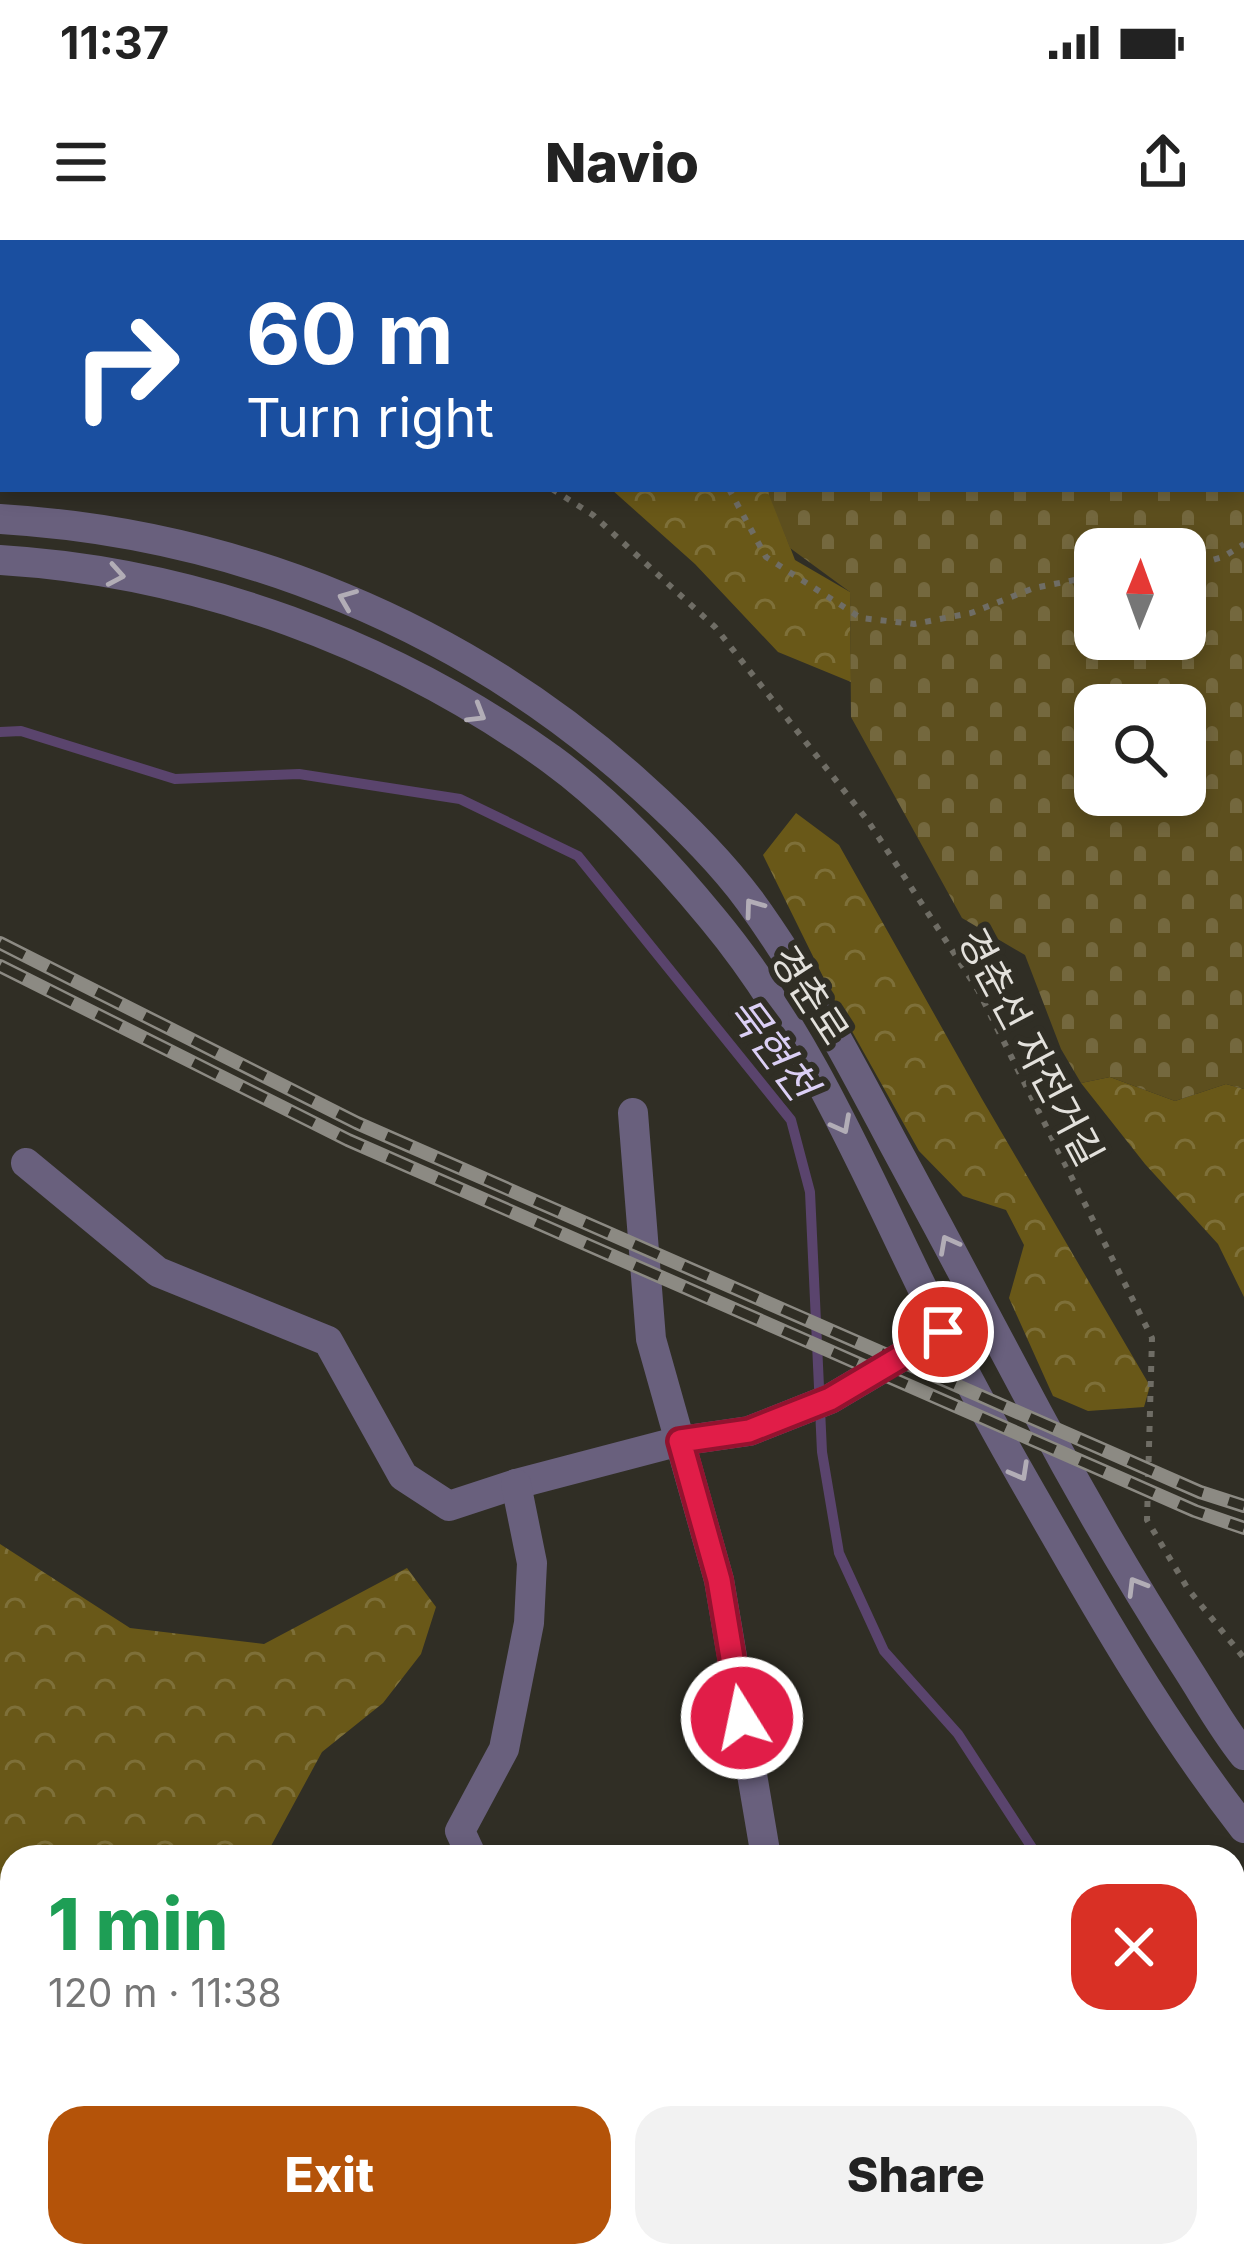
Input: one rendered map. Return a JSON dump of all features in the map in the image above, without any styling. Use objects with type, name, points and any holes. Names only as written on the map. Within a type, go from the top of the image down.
[{"type":"street","name":"경춘로","points":[[0,519],[51,522],[169,542],[273,571],[356,601],[507,680],[570,724],[681,822],[746,896],[812,990],[1082,1496],[1244,1756]]},
{"type":"street","name":"경춘로","points":[[0,560],[46,563],[159,583],[261,610],[342,640],[417,677],[551,760],[598,798],[713,919],[774,1004],[880,1196],[943,1332],[1114,1637],[1196,1767],[1244,1828]]},
{"type":"street","points":[[632,1113],[651,1339],[719,1580],[764,1845]]},
{"type":"street","points":[[26,1163],[158,1272],[328,1341],[403,1476],[448,1507],[680,1441],[749,1431],[830,1399],[943,1332]]},
{"type":"street","points":[[466,1845],[460,1832],[504,1749],[529,1623],[532,1563],[516,1484]]},
{"type":"street","points":[[1177,1653],[1244,1713]]},
{"type":"path","name":"경춘선 자전거길","points":[[557,492],[592,514],[715,627],[868,820],[978,990],[1152,1338],[1147,1520],[1188,1589],[1244,1658]]},
{"type":"path","points":[[730,492],[766,557],[861,619],[914,624],[971,613],[1034,588],[1074,580]]},
{"type":"path","points":[[1206,562],[1244,544]]},
{"type":"green space","points":[[614,492],[769,492],[795,560],[850,592],[851,682],[778,652],[695,564]]},
{"type":"green space","points":[[768,492],[1244,492],[1244,1089],[1226,1084],[1175,1101],[1110,1077],[1081,1083],[1061,1049],[1025,955],[962,918],[851,717],[850,592],[790,548]]},
{"type":"green space","points":[[796,813],[839,845],[1150,1386],[1144,1407],[1088,1411],[1053,1396],[1009,1298],[1024,1245],[1006,1210],[963,1196],[919,1151],[835,1001],[763,855]]},
{"type":"green space","points":[[1110,1077],[1175,1101],[1226,1084],[1244,1089],[1244,1297],[1218,1244],[1145,1164],[1081,1083]]},
{"type":"green space","points":[[0,1544],[130,1628],[264,1644],[407,1568],[436,1607],[421,1654],[383,1703],[322,1752],[272,1845],[0,1845]]},
{"type":"waterway","name":"묵현천","points":[[0,732],[21,731],[175,779],[299,774],[460,799],[578,856],[791,1120],[810,1192],[822,1452],[839,1553],[884,1651],[958,1734],[1030,1845]]},
{"type":"railway","points":[[0,943],[357,1123],[1200,1492],[1244,1506]]},
{"type":"railway","points":[[0,966],[348,1140],[1195,1511],[1244,1528]]},
{"type":"route","points":[[742,1718],[719,1580],[680,1441],[749,1431],[830,1399],[943,1332]]}]
